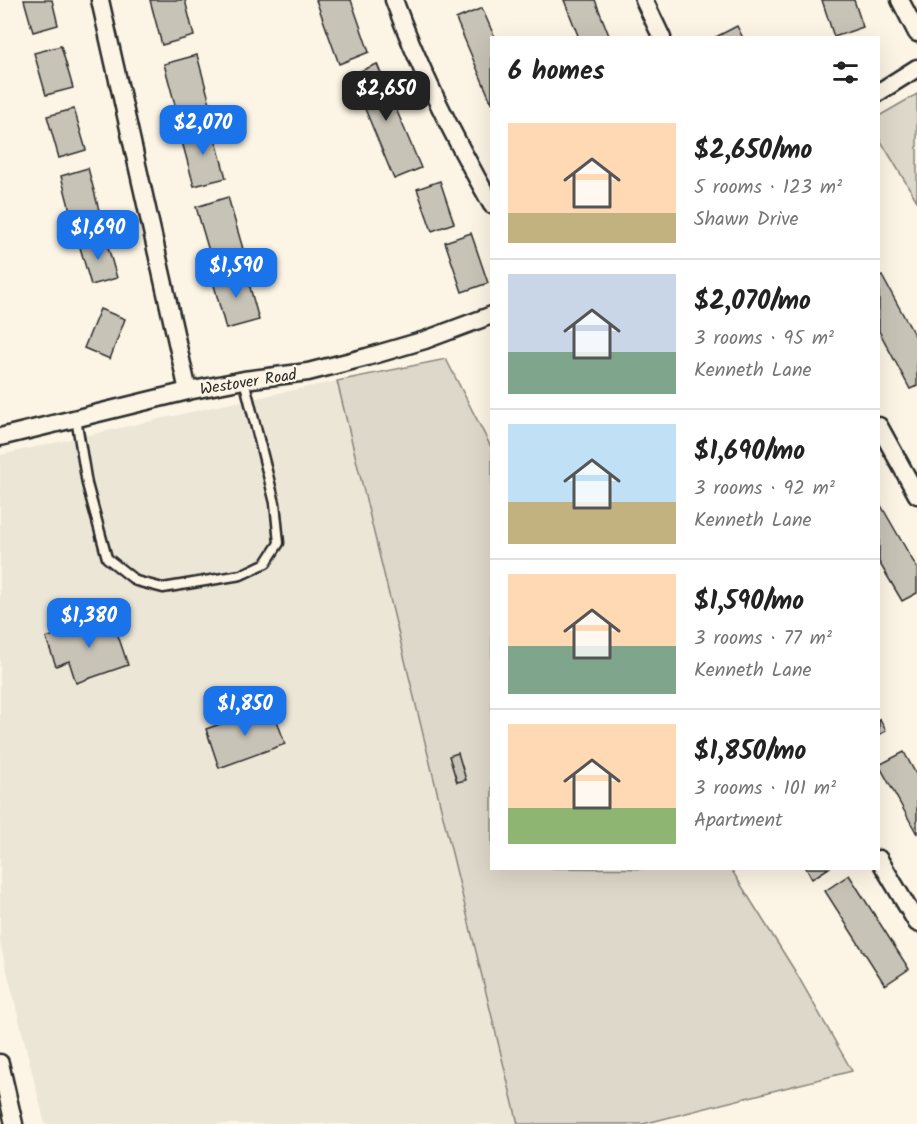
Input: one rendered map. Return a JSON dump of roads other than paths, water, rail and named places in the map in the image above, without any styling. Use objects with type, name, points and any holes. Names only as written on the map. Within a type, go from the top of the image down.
[{"type":"street","points":[[100,0],[188,391]]},
{"type":"street","points":[[394,0],[433,91],[490,201]]},
{"type":"street","points":[[644,0],[661,36]]},
{"type":"street","points":[[900,0],[917,33]]},
{"type":"street","points":[[880,92],[917,68]]},
{"type":"street","name":"Westover Road","points":[[0,437],[188,391],[244,380],[308,372],[425,340],[490,316]]},
{"type":"street","points":[[880,428],[917,495]]},
{"type":"street","points":[[880,861],[917,923]]},
{"type":"street","points":[[0,1063],[9,1119]]},
{"type":"lane","points":[[76,418],[87,484],[107,558],[136,581],[163,588],[241,574],[266,563],[279,543],[276,503],[244,380]]}]
